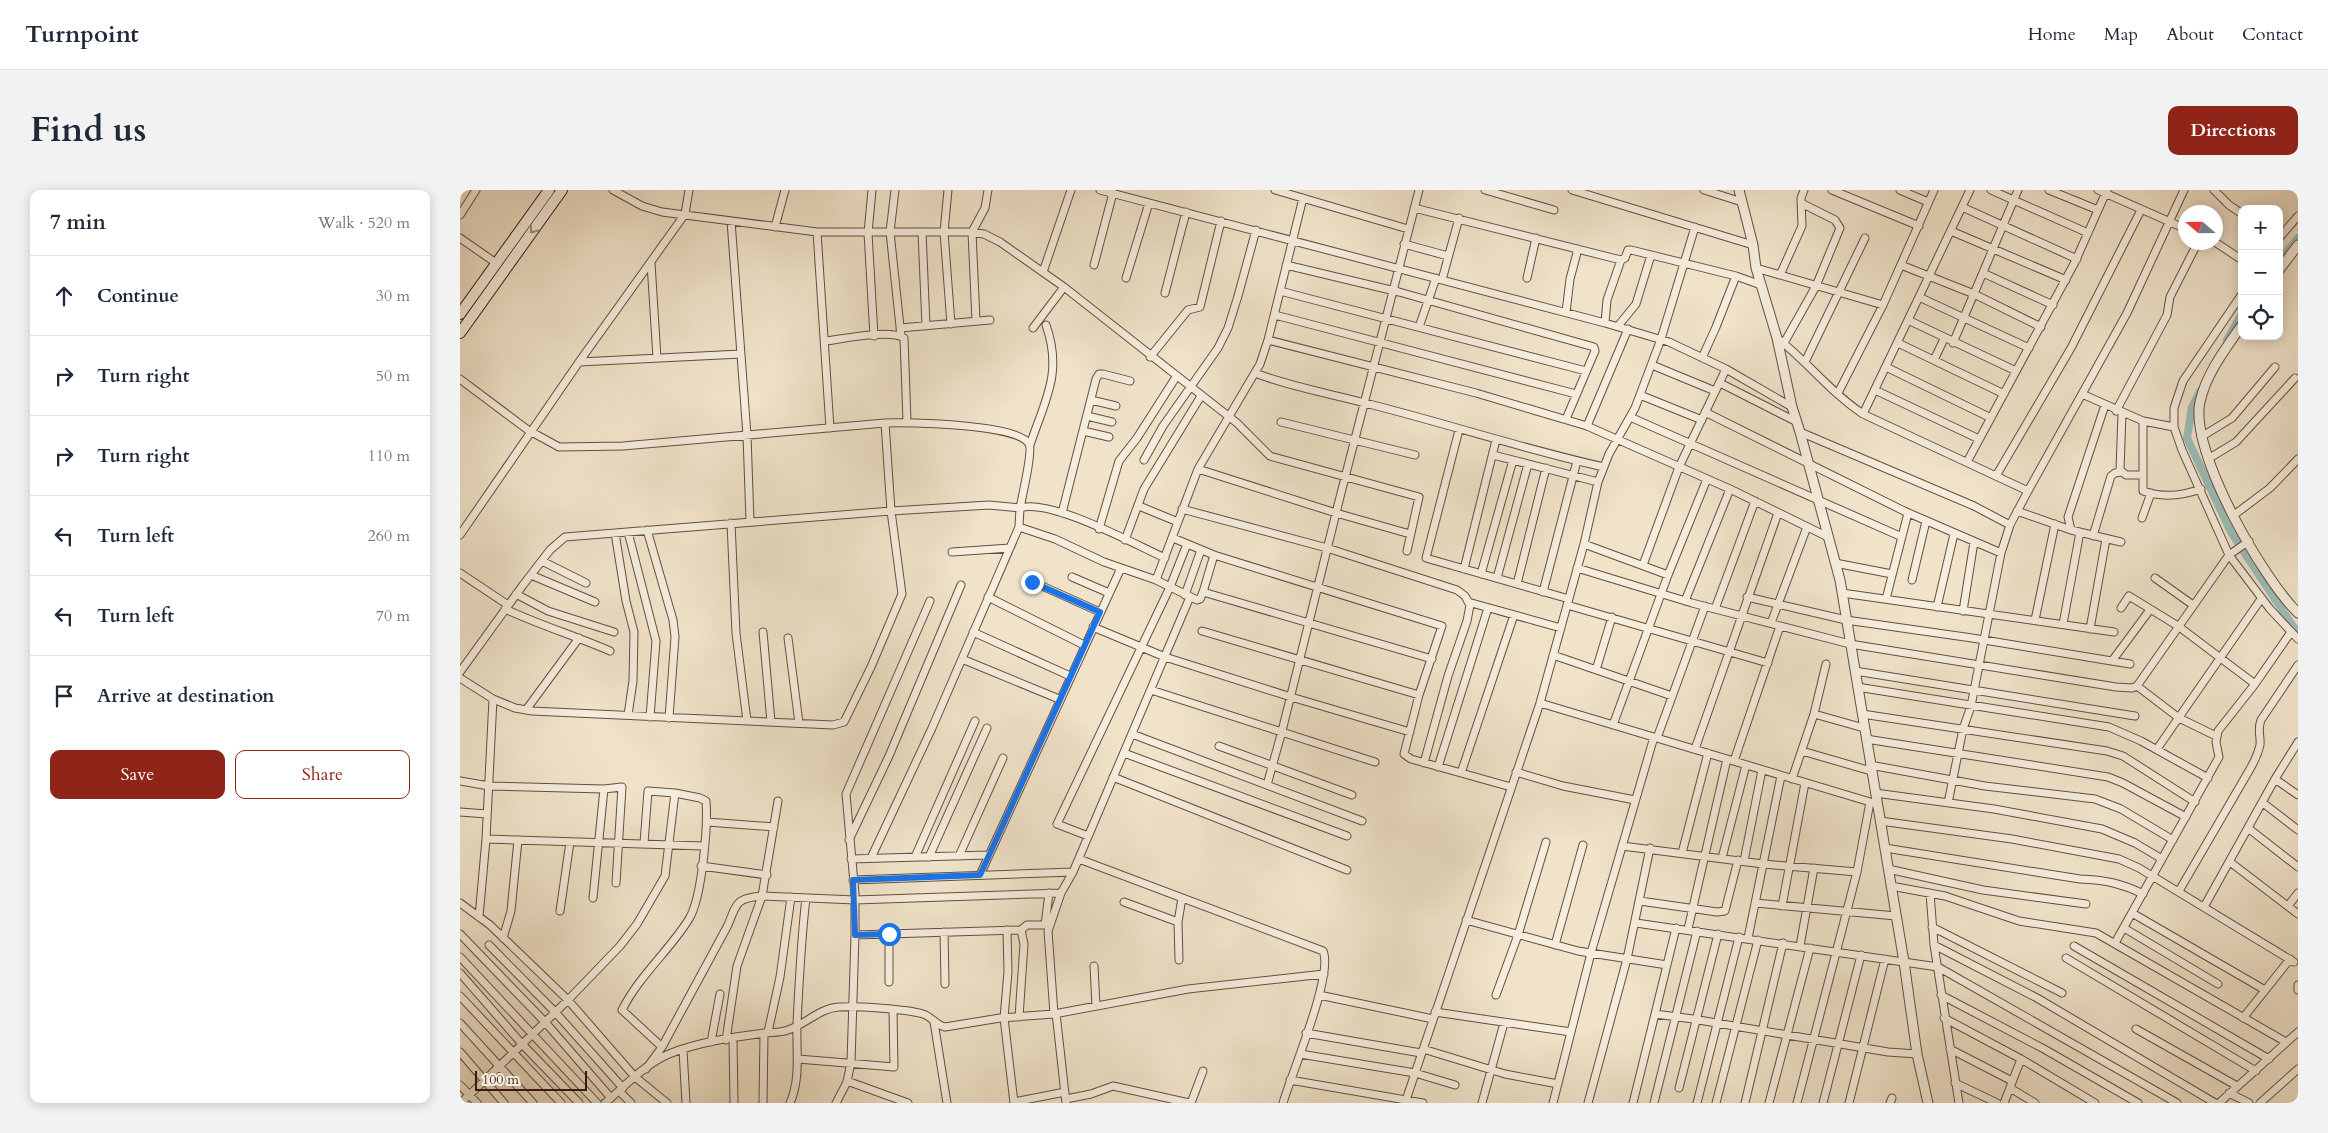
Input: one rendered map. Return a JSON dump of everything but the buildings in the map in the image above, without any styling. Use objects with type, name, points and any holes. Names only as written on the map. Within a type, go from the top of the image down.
[{"type":"main road","points":[[460,314],[549,190]]},
{"type":"main road","points":[[460,333],[562,190]]},
{"type":"street","points":[[460,215],[476,190]]},
{"type":"street","points":[[613,190],[642,206],[731,221],[817,232],[972,232],[984,234],[1000,242],[1064,287],[1229,417],[1270,456],[1419,497],[1406,551]]},
{"type":"street","points":[[460,535],[579,362],[685,214],[689,190]]},
{"type":"street","points":[[776,227],[785,190]]},
{"type":"street","points":[[872,190],[868,232],[874,336]]},
{"type":"street","points":[[895,190],[890,232],[901,332],[904,338],[907,422]]},
{"type":"street","points":[[948,190],[944,232],[951,324]]},
{"type":"street","points":[[976,322],[972,232],[985,208],[988,190]]},
{"type":"street","points":[[1044,272],[1071,190]]},
{"type":"street","points":[[1100,190],[1628,329],[1661,340],[1702,358],[1792,407]]},
{"type":"street","points":[[1275,190],[1408,229]]},
{"type":"street","points":[[1485,190],[1554,210]]},
{"type":"street","points":[[1572,190],[1753,245]]},
{"type":"street","points":[[1704,190],[1742,202]]},
{"type":"street","points":[[1739,190],[1753,245],[1756,268],[1780,340],[1792,407],[1842,592],[1875,793],[1847,912],[1797,1103]]},
{"type":"street","points":[[1780,275],[1802,226],[1801,203],[1804,190]]},
{"type":"street","points":[[1832,190],[1919,226]]},
{"type":"street","points":[[1900,190],[1928,202]]},
{"type":"street","points":[[1838,393],[1883,305],[1934,190]]},
{"type":"street","points":[[1863,414],[1970,190]]},
{"type":"street","points":[[1991,190],[2088,233]]},
{"type":"street","points":[[1953,343],[2018,190]]},
{"type":"street","points":[[2049,190],[2098,210]]},
{"type":"street","points":[[2098,190],[2178,226]]},
{"type":"street","points":[[1948,803],[1963,729],[1971,706],[2001,553],[2010,525],[2127,313],[2184,190]]},
{"type":"street","points":[[2214,190],[2228,205],[2238,211]]},
{"type":"street","points":[[1267,785],[1282,734],[1345,476],[1381,342],[1417,191]]},
{"type":"street","points":[[1967,462],[2077,259],[2106,192]]},
{"type":"street","points":[[1094,265],[1114,194]]},
{"type":"street","points":[[1156,580],[1198,468],[1255,373],[1268,340],[1291,240],[1303,198]]},
{"type":"street","points":[[1126,278],[1150,203]]},
{"type":"street","points":[[1780,340],[1816,286],[1840,228],[1835,220],[1801,203]]},
{"type":"street","points":[[1962,207],[2077,259]]},
{"type":"street","points":[[1414,208],[1621,260]]},
{"type":"street","points":[[1996,476],[2071,348],[2141,210]]},
{"type":"street","points":[[1165,293],[1186,212]]},
{"type":"street","points":[[2283,233],[2298,216]]},
{"type":"street","points":[[1419,327],[1427,300],[1439,279],[1448,256],[1458,218]]},
{"type":"street","points":[[731,221],[747,435],[750,521]]},
{"type":"street","points":[[1150,356],[1188,310],[1200,307],[1221,221]]},
{"type":"street","points":[[1405,1101],[1540,703],[1584,544],[1598,482],[1617,439],[1630,417],[1652,365],[1695,227]]},
{"type":"street","points":[[1144,460],[1163,426],[1218,348],[1228,328],[1256,230]]},
{"type":"street","points":[[1951,231],[2066,280]]},
{"type":"street","points":[[817,232],[830,428]]},
{"type":"street","points":[[922,232],[926,326]]},
{"type":"street","points":[[460,238],[496,263]]},
{"type":"street","points":[[1527,278],[1536,238]]},
{"type":"street","points":[[1805,362],[1865,238]]},
{"type":"street","points":[[1404,244],[1448,256]]},
{"type":"street","points":[[2283,265],[2298,245]]},
{"type":"street","points":[[2223,247],[2238,257]]},
{"type":"street","points":[[1566,312],[1570,279],[1578,249]]},
{"type":"street","points":[[1605,323],[1607,300],[1621,260],[1625,258],[1628,250],[1684,262],[1761,285]]},
{"type":"street","points":[[2120,472],[2119,412],[2167,315],[2170,297],[2194,250]]},
{"type":"street","points":[[1618,326],[1636,304],[1651,254]]},
{"type":"street","points":[[651,263],[657,358]]},
{"type":"street","points":[[1901,264],[1974,294],[2041,327]]},
{"type":"street","points":[[1286,265],[1393,291],[1591,345],[1595,351],[1566,418]]},
{"type":"street","points":[[1756,268],[1883,305]]},
{"type":"street","points":[[1983,273],[2053,305]]},
{"type":"street","points":[[1702,358],[1736,276]]},
{"type":"street","points":[[1033,328],[1064,287]]},
{"type":"street","points":[[1280,291],[1586,371]]},
{"type":"street","points":[[2241,295],[2183,381],[2174,408],[2174,426],[2182,450],[2231,553],[2261,599],[2298,639]]},
{"type":"street","points":[[1919,297],[2029,348]]},
{"type":"street","points":[[1274,315],[1576,394]]},
{"type":"street","points":[[824,341],[874,336],[926,326],[990,320]]},
{"type":"street","points":[[1908,320],[1953,343],[2016,371]]},
{"type":"street","points":[[871,858],[962,659],[1019,527],[1020,508],[1030,456],[1030,445],[1054,377],[1053,354],[1046,325]]},
{"type":"street","points":[[1587,426],[1628,329]]},
{"type":"street","points":[[2238,332],[2207,382],[2200,402],[2201,437],[2208,459],[2246,543],[2268,577],[2298,613]]},
{"type":"street","points":[[1934,360],[1944,338]]},
{"type":"street","points":[[1268,340],[1566,418],[1730,489],[1828,537]]},
{"type":"street","points":[[1780,340],[1863,414],[2028,491]]},
{"type":"street","points":[[1898,343],[2004,394]]},
{"type":"street","points":[[579,362],[741,354]]},
{"type":"street","points":[[1652,365],[1715,392]]},
{"type":"street","points":[[1886,367],[1990,418]]},
{"type":"street","points":[[2201,437],[2222,425],[2242,408],[2276,367]]},
{"type":"street","points":[[1643,566],[1680,467],[1726,370]]},
{"type":"street","points":[[1255,373],[1286,385],[1365,403],[1496,440],[1604,467]]},
{"type":"street","points":[[1062,513],[1090,400],[1099,374],[1130,381]]},
{"type":"street","points":[[1099,529],[1119,461],[1137,438],[1176,377]]},
{"type":"street","points":[[2208,459],[2236,442],[2295,378]]},
{"type":"street","points":[[460,379],[532,432],[559,447],[583,448],[907,422],[954,424],[1010,433],[1025,438],[1030,445]]},
{"type":"street","points":[[1720,383],[1797,422]]},
{"type":"street","points":[[1875,390],[1980,439]]},
{"type":"street","points":[[2082,394],[2143,422],[2174,426]]},
{"type":"street","points":[[1640,395],[1702,420]]},
{"type":"street","points":[[1125,540],[1144,489],[1201,396]]},
{"type":"street","points":[[1090,400],[1116,406]]},
{"type":"street","points":[[2071,530],[2068,517],[2104,405]]},
{"type":"street","points":[[1705,412],[1908,513],[2001,553]]},
{"type":"street","points":[[1087,416],[1112,422]]},
{"type":"street","points":[[1630,417],[1902,537]]},
{"type":"street","points":[[1281,422],[1415,455]]},
{"type":"street","points":[[2143,422],[2142,490],[2151,494],[2182,496],[2201,489]]},
{"type":"street","points":[[460,678],[493,699],[526,710],[771,722],[833,724],[844,722],[902,594],[891,511],[885,423]]},
{"type":"street","points":[[1459,430],[1426,558],[1543,592],[1612,617],[1650,627],[1692,642],[1768,663]]},
{"type":"street","points":[[1082,431],[1110,437]]},
{"type":"street","points":[[1800,432],[1974,506],[2010,525]]},
{"type":"street","points":[[1464,569],[1496,440]]},
{"type":"street","points":[[1493,455],[1598,482]]},
{"type":"street","points":[[2234,515],[2270,488],[2298,459]]},
{"type":"street","points":[[1481,574],[1513,460]]},
{"type":"street","points":[[1543,592],[1577,461]]},
{"type":"street","points":[[1497,578],[1528,464]]},
{"type":"street","points":[[1198,468],[1336,513],[1410,534]]},
{"type":"street","points":[[1517,584],[1546,468]]},
{"type":"street","points":[[2093,536],[2111,476],[2120,472],[2142,475]]},
{"type":"street","points":[[1613,725],[1668,575],[1707,479]]},
{"type":"street","points":[[1685,600],[1730,489]]},
{"type":"street","points":[[2142,518],[2151,494]]},
{"type":"street","points":[[1715,608],[1755,501]]},
{"type":"street","points":[[460,672],[516,594],[542,561],[565,538],[750,521],[989,506],[1020,508],[1029,505],[1062,513],[1165,558]]},
{"type":"street","points":[[1139,506],[1178,522]]},
{"type":"street","points":[[1182,509],[1327,548],[1457,590],[1466,596],[1468,602],[1468,621],[1448,676],[1424,763]]},
{"type":"street","points":[[2017,511],[2071,530],[2121,542]]},
{"type":"street","points":[[1694,750],[1729,653],[1740,615],[1778,513]]},
{"type":"street","points":[[1886,599],[1908,513]]},
{"type":"street","points":[[1912,580],[1926,521]]},
{"type":"street","points":[[731,523],[736,633],[747,721]]},
{"type":"street","points":[[2035,620],[2055,524]]},
{"type":"street","points":[[1771,623],[1807,526]]},
{"type":"street","points":[[1019,527],[1055,539],[1121,568],[1156,580],[1187,596],[1200,599],[1214,555]]},
{"type":"street","points":[[647,530],[673,620],[675,637],[670,718]]},
{"type":"street","points":[[628,532],[656,640],[650,717]]},
{"type":"street","points":[[2063,624],[2080,532]]},
{"type":"street","points":[[615,533],[626,601],[634,632],[633,672],[628,715]]},
{"type":"street","points":[[1937,607],[1954,534]]},
{"type":"street","points":[[1172,538],[1214,555],[1442,626],[1419,695],[1404,754],[1406,757],[1424,763],[1511,787]]},
{"type":"street","points":[[2090,628],[2106,539]]},
{"type":"street","points":[[1963,611],[1974,542]]},
{"type":"street","points":[[1577,568],[1705,606],[1850,644],[2132,688],[2137,686],[2154,664],[2178,626],[2231,553],[2246,543]]},
{"type":"street","points":[[1088,836],[1058,824],[1170,587],[1187,544]]},
{"type":"street","points":[[1584,544],[1668,575]]},
{"type":"street","points":[[952,552],[1010,548]]},
{"type":"street","points":[[1047,925],[1061,893],[1073,872],[1165,657],[1202,550]]},
{"type":"street","points":[[542,561],[586,583]]},
{"type":"street","points":[[1835,564],[1892,574]]},
{"type":"street","points":[[980,875],[1059,699],[1121,568]]},
{"type":"street","points":[[460,572],[507,607],[546,627],[610,651]]},
{"type":"street","points":[[531,575],[595,602]]},
{"type":"street","points":[[1072,577],[1109,593]]},
{"type":"street","points":[[2155,578],[2193,605]]},
{"type":"street","points":[[1032,582],[1100,612]]},
{"type":"street","points":[[848,840],[889,756],[961,585]]},
{"type":"street","points":[[1203,592],[1432,659]]},
{"type":"street","points":[[1842,592],[2114,632]]},
{"type":"street","points":[[516,594],[548,611],[614,632]]},
{"type":"street","points":[[2121,608],[2129,596],[2137,600],[2149,610],[2178,626],[2255,684]]},
{"type":"street","points":[[1747,597],[1846,620],[1983,639],[2130,664]]},
{"type":"street","points":[[988,598],[1084,645]]},
{"type":"street","points":[[2157,749],[2261,599]]},
{"type":"street","points":[[836,1103],[847,1080],[850,1062],[855,935],[855,900],[848,840],[846,794],[930,601]]},
{"type":"street","points":[[1468,602],[1561,628]]},
{"type":"street","points":[[1553,1103],[1591,953],[1635,800],[1705,606]]},
{"type":"street","points":[[1438,767],[1488,608]]},
{"type":"street","points":[[2112,661],[2149,610]]},
{"type":"street","points":[[1461,773],[1514,615]]},
{"type":"street","points":[[1596,670],[1612,617]]},
{"type":"street","points":[[1688,930],[1704,856],[1730,760],[1768,663],[1780,626]]},
{"type":"street","points":[[1093,627],[1165,657],[1410,732]]},
{"type":"street","points":[[1202,631],[1419,695]]},
{"type":"street","points":[[763,632],[771,722]]},
{"type":"street","points":[[973,632],[1070,676]]},
{"type":"street","points":[[2115,943],[2219,757],[2216,736],[2291,632]]},
{"type":"street","points":[[526,710],[578,638]]},
{"type":"street","points":[[788,638],[799,723]]},
{"type":"street","points":[[1553,655],[1672,696]]},
{"type":"street","points":[[962,659],[1059,699]]},
{"type":"street","points":[[1792,779],[1814,714],[1826,664]]},
{"type":"street","points":[[2179,891],[2250,769],[2258,752],[2260,740],[2258,727],[2260,720],[2298,665]]},
{"type":"street","points":[[1855,671],[2134,716]]},
{"type":"street","points":[[2137,686],[2179,718],[2216,736]]},
{"type":"street","points":[[1857,687],[2109,727],[2120,730],[2157,749],[2208,778]]},
{"type":"street","points":[[1151,690],[1282,734],[1375,762]]},
{"type":"street","points":[[479,917],[486,839],[493,699]]},
{"type":"street","points":[[1540,703],[1873,803]]},
{"type":"street","points":[[1814,714],[1864,728]]},
{"type":"street","points":[[1862,714],[2107,751],[2123,756],[2194,802]]},
{"type":"street","points":[[914,857],[975,721]]},
{"type":"street","points":[[929,857],[987,728]]},
{"type":"street","points":[[1132,734],[1362,821]]},
{"type":"street","points":[[1866,739],[2108,777],[2123,783],[2186,817]]},
{"type":"street","points":[[1219,746],[1352,795]]},
{"type":"street","points":[[2204,907],[2276,778],[2297,747]]},
{"type":"street","points":[[1802,750],[1871,768],[1953,779],[1985,786],[2096,799],[2114,805],[2173,840]]},
{"type":"street","points":[[1124,753],[1347,836]]},
{"type":"street","points":[[1682,853],[1708,754]]},
{"type":"street","points":[[959,856],[1003,758]]},
{"type":"street","points":[[1722,858],[1746,765]]},
{"type":"street","points":[[1640,901],[1724,910],[1741,861],[1762,770]]},
{"type":"street","points":[[1516,772],[1562,786],[1635,800]]},
{"type":"street","points":[[1748,938],[1782,776]]},
{"type":"street","points":[[1113,778],[1347,870]]},
{"type":"street","points":[[2276,778],[2298,795]]},
{"type":"street","points":[[460,781],[489,786],[604,789],[622,787],[616,883]]},
{"type":"street","points":[[1782,906],[1805,783]]},
{"type":"street","points":[[593,898],[604,789]]},
{"type":"street","points":[[644,844],[648,791],[675,793],[706,801],[707,822],[698,892],[690,918],[637,987],[622,1010],[662,1047]]},
{"type":"street","points":[[461,1103],[568,1000],[620,946],[662,886],[665,876],[675,793]]},
{"type":"street","points":[[1875,793],[1948,803],[2102,829],[2135,843],[2162,860]]},
{"type":"street","points":[[734,1103],[730,1039],[737,966],[762,896],[767,876],[778,801]]},
{"type":"street","points":[[1873,803],[1880,822],[1904,962],[1917,1054],[1928,1103]]},
{"type":"street","points":[[2263,803],[2298,830]]},
{"type":"street","points":[[460,812],[487,814]]},
{"type":"street","points":[[707,822],[774,828]]},
{"type":"street","points":[[1880,822],[2012,839],[2119,859],[2139,868],[2292,960],[2265,990],[2244,1018]]},
{"type":"street","points":[[2248,828],[2298,867]]},
{"type":"street","points":[[486,839],[704,846]]},
{"type":"street","points":[[503,938],[511,911],[518,840]]},
{"type":"street","points":[[560,911],[570,842]]},
{"type":"street","points":[[1496,995],[1518,935],[1546,842]]},
{"type":"street","points":[[1555,945],[1583,845]]},
{"type":"street","points":[[1622,846],[1650,848],[1763,864],[1857,872]]},
{"type":"street","points":[[1588,1103],[1636,923],[1650,848]]},
{"type":"street","points":[[1884,848],[2080,879],[2106,880],[2127,886],[2143,894]]},
{"type":"street","points":[[851,859],[988,855]]},
{"type":"street","points":[[1078,859],[1319,949],[1325,954],[1324,974],[1319,995],[1283,1103]]},
{"type":"street","points":[[2230,862],[2298,914]]},
{"type":"street","points":[[701,866],[767,876]]},
{"type":"street","points":[[1800,946],[1814,868]]},
{"type":"street","points":[[1888,869],[1983,890],[2086,904]]},
{"type":"street","points":[[853,880],[1073,872]]},
{"type":"street","points":[[1891,886],[1945,896],[2019,921],[2096,933],[2286,1042]]},
{"type":"street","points":[[1049,893],[1047,925],[1055,1013],[1066,1098]]},
{"type":"street","points":[[646,1069],[662,1047],[739,901],[744,898],[762,896],[855,900],[1061,893]]},
{"type":"street","points":[[1930,893],[1940,995],[1959,1103]]},
{"type":"street","points":[[2288,906],[2298,893]]},
{"type":"street","points":[[762,1103],[766,1033],[780,977],[791,897]]},
{"type":"street","points":[[790,1103],[796,1082],[798,1059],[797,1026],[801,943],[806,898]]},
{"type":"street","points":[[1179,960],[1178,922],[1182,898]]},
{"type":"street","points":[[1124,902],[1178,922]]},
{"type":"street","points":[[460,903],[503,938],[568,1000],[635,1077],[667,1103]]},
{"type":"street","points":[[1755,903],[1896,916]]},
{"type":"street","points":[[2132,912],[2265,990]]},
{"type":"street","points":[[1466,920],[1555,945],[1591,953],[1667,965]]},
{"type":"street","points":[[1636,923],[1938,967],[2177,1103]]},
{"type":"street","points":[[855,935],[1021,930],[1027,925],[1047,925]]},
{"type":"street","points":[[1932,927],[2062,993]]},
{"type":"street","points":[[1633,1103],[1676,928]]},
{"type":"street","points":[[2124,928],[2218,984]]},
{"type":"street","points":[[1007,930],[1008,972],[1004,1018],[1014,1102],[1091,1094],[1113,1086],[1190,1103],[1203,1071]]},
{"type":"street","points":[[1019,1016],[1024,944],[1021,930]]},
{"type":"street","points":[[1654,1103],[1674,1016],[1697,931]]},
{"type":"street","points":[[944,932],[945,984]]},
{"type":"street","points":[[460,934],[545,1022],[608,1101],[635,1077],[669,1054],[711,1042],[780,1032],[797,1026],[829,1008],[852,1007],[924,1014],[938,1026],[946,1027],[1019,1016],[1055,1013],[1188,989],[1324,974]]},
{"type":"street","points":[[889,934],[889,982]]},
{"type":"street","points":[[1680,1088],[1718,934]]},
{"type":"street","points":[[1697,1103],[1739,937]]},
{"type":"street","points":[[1716,1103],[1758,940]]},
{"type":"street","points":[[1745,1103],[1783,944]]},
{"type":"street","points":[[489,945],[555,1012],[631,1103]]},
{"type":"street","points":[[1934,945],[2037,998],[2217,1103],[2256,1071],[2298,1032]]},
{"type":"street","points":[[2074,946],[2269,1059]]},
{"type":"street","points":[[1768,1103],[1810,948]]},
{"type":"street","points":[[1823,1103],[1862,955]]},
{"type":"street","points":[[460,957],[598,1103]]},
{"type":"street","points":[[2066,958],[2256,1071]]},
{"type":"street","points":[[1849,1103],[1886,959]]},
{"type":"street","points":[[1094,966],[1096,1006]]},
{"type":"street","points":[[460,973],[522,1044],[579,1103]]},
{"type":"street","points":[[2298,984],[2298,990]]},
{"type":"street","points":[[711,1042],[720,994]]},
{"type":"street","points":[[1319,995],[1434,1016],[1571,1032]]},
{"type":"street","points":[[1940,995],[2044,1048],[2138,1103]]},
{"type":"street","points":[[460,996],[512,1054],[561,1103]]},
{"type":"street","points":[[798,1059],[894,1067],[893,1011]]},
{"type":"street","points":[[1655,1014],[1697,1019],[1864,1048],[1917,1054]]},
{"type":"street","points":[[1944,1018],[2021,1059],[2095,1103]]},
{"type":"street","points":[[934,1022],[947,1103]]},
{"type":"street","points":[[460,1023],[533,1103]]},
{"type":"street","points":[[1482,1103],[1504,1023]]},
{"type":"street","points":[[2136,1029],[2237,1086]]},
{"type":"street","points":[[1306,1033],[1422,1051],[1491,1070],[1558,1084]]},
{"type":"street","points":[[1950,1049],[2011,1085],[2035,1103]]},
{"type":"street","points":[[683,1050],[686,1103]]},
{"type":"street","points":[[460,1052],[504,1103]]},
{"type":"street","points":[[1300,1054],[1415,1073],[1454,1085]]},
{"type":"street","points":[[2004,1103],[2021,1059]]},
{"type":"street","points":[[2260,1103],[2298,1069]]},
{"type":"street","points":[[847,1080],[908,1103]]},
{"type":"street","points":[[1290,1080],[1423,1103]]},
{"type":"street","points":[[1955,1083],[1997,1103]]},
{"type":"street","points":[[460,1085],[478,1103]]},
{"type":"street","points":[[2228,1093],[2249,1103]]},
{"type":"waterway","points":[[2283,257],[2298,238]]},
{"type":"waterway","points":[[2227,340],[2238,321]]},
{"type":"waterway","points":[[2201,390],[2192,407],[2187,438],[2231,532],[2294,628],[2298,630]]},
{"type":"route","points":[[889,934],[855,935],[853,880],[980,875],[1100,612],[1032,582]]}]
